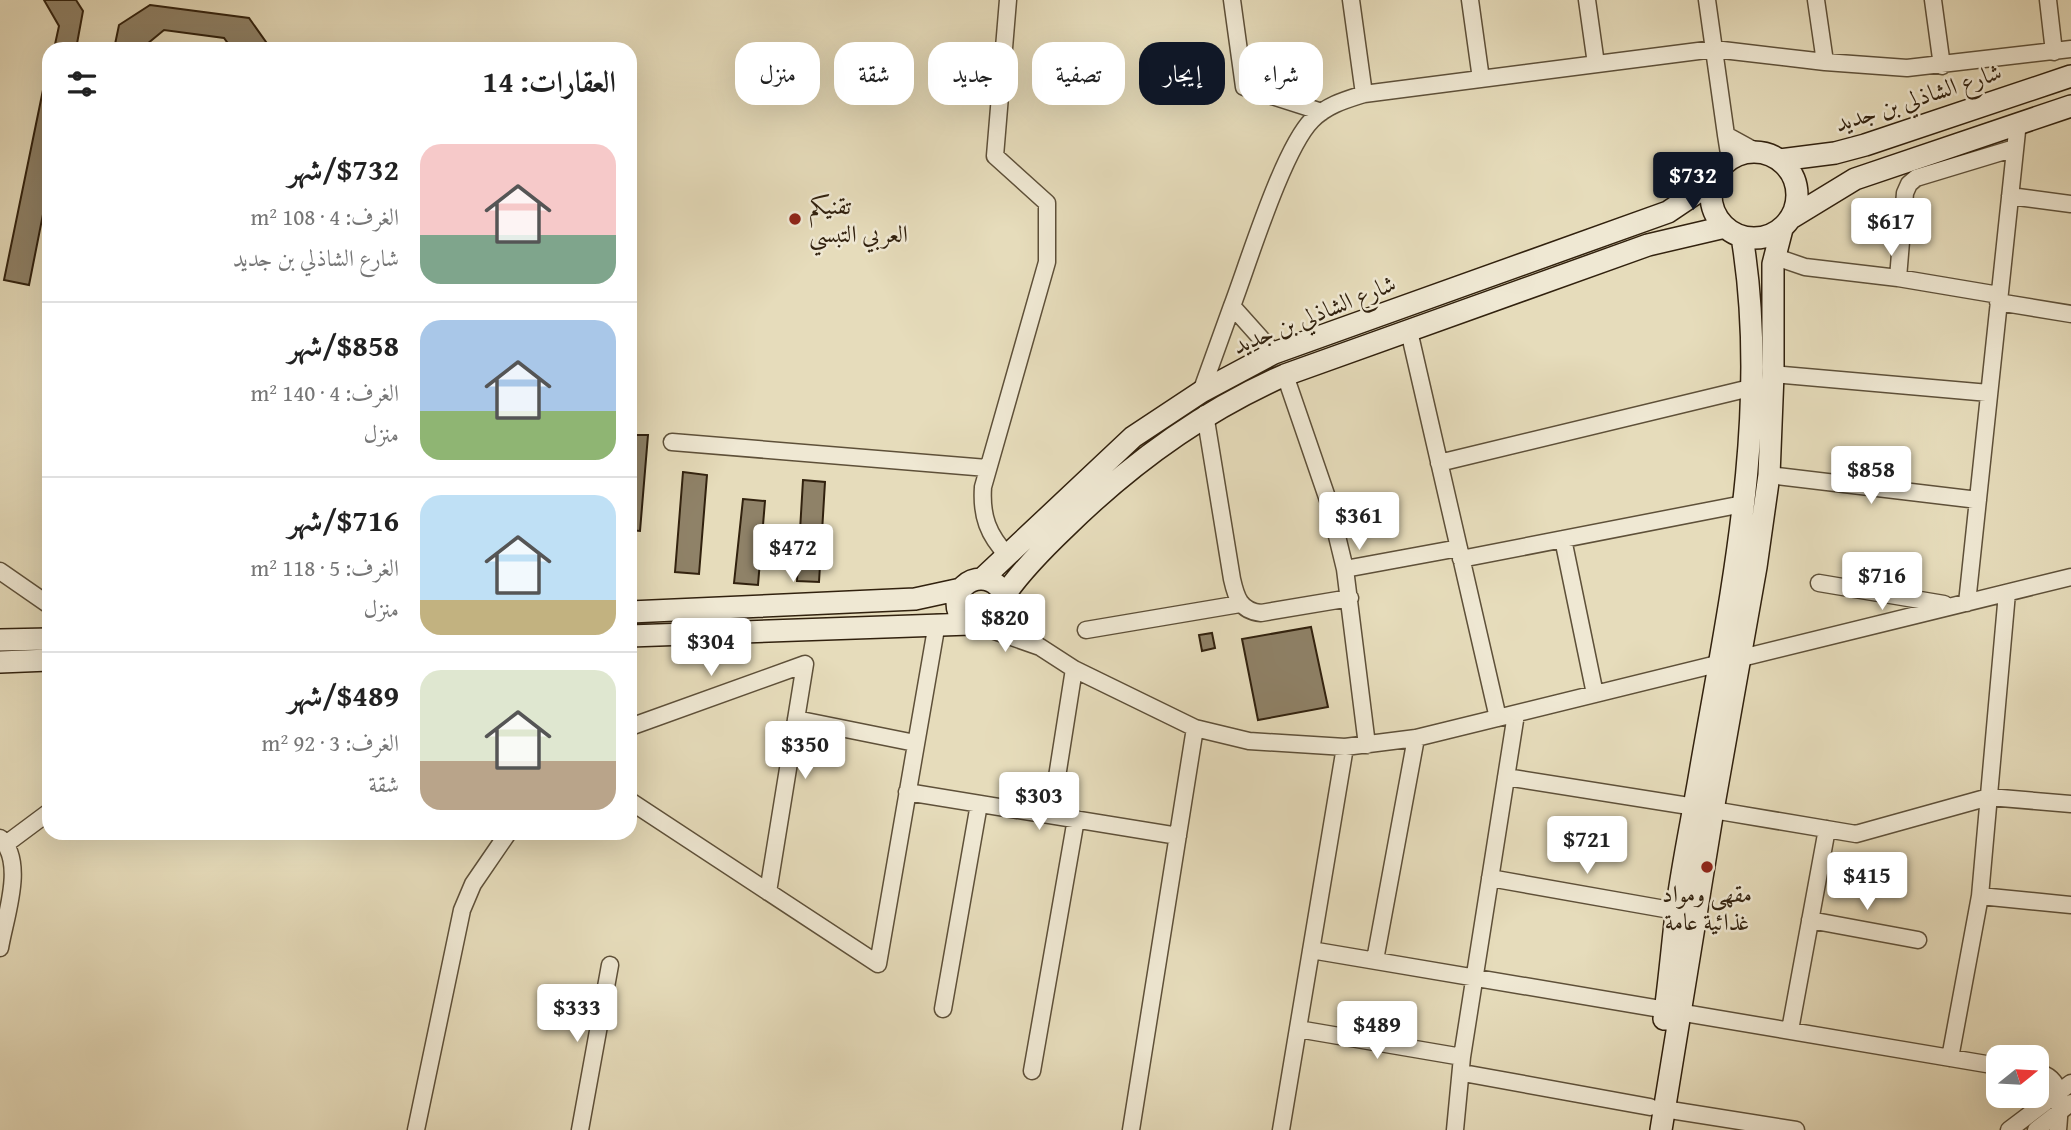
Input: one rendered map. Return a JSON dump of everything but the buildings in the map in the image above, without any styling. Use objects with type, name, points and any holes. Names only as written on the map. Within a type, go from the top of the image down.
[{"type":"main road","name":"شارع الشاذلي بن جديد","points":[[1780,160],[1835,153],[1865,145],[2071,76]]},
{"type":"main road","points":[[1733,232],[1769,236],[1855,179],[2071,106]]},
{"type":"main road","points":[[1647,1130],[1657,1107],[1729,661],[1743,503],[1750,388],[1749,278],[1733,232],[1713,205],[1714,181],[1730,160],[1757,152],[1780,160],[1796,184],[1798,202],[1773,256],[1773,374],[1769,475],[1756,567],[1729,661]]},
{"type":"main road","name":"شارع الشاذلي بن جديد","points":[[982,579],[1133,437],[1201,392],[1274,353],[1661,215],[1680,206],[1714,181]]},
{"type":"main road","name":"شارع الشاذلي بن جديد","points":[[1005,602],[1019,575],[1091,502],[1160,446],[1205,414],[1284,375],[1648,245],[1733,232]]},
{"type":"main road","points":[[637,612],[915,599],[961,589],[970,581],[982,579],[993,582],[1005,602],[995,623],[977,626],[936,623],[637,636]]},
{"type":"main road","points":[[961,589],[957,607],[962,618],[977,626]]},
{"type":"main road","points":[[0,640],[42,639]]},
{"type":"main road","points":[[0,662],[42,660]]},
{"type":"main road","points":[[1672,1009],[1676,911],[1704,809]]},
{"type":"main road","points":[[1657,1107],[1661,1130]]},
{"type":"street","points":[[1007,556],[986,526],[982,507],[987,468],[1047,262],[1047,203],[995,156],[1009,0]]},
{"type":"street","points":[[1232,0],[1244,87],[1322,113]]},
{"type":"street","points":[[1351,0],[1364,94]]},
{"type":"street","points":[[1470,0],[1481,79]]},
{"type":"street","points":[[1587,0],[1596,64]]},
{"type":"street","points":[[1707,0],[1730,160]]},
{"type":"street","points":[[1816,0],[1825,62]]},
{"type":"street","points":[[1933,0],[1942,65]]},
{"type":"street","points":[[2048,0],[2054,52]]},
{"type":"street","points":[[1201,392],[1292,149],[1311,121],[1336,102],[1364,94],[1714,49],[1907,68],[2071,50]]},
{"type":"street","points":[[1960,604],[1978,500],[2018,122]]},
{"type":"street","points":[[1726,135],[1757,152]]},
{"type":"street","points":[[1898,278],[1905,193],[1909,184],[1916,178],[2015,148]]},
{"type":"street","points":[[2010,196],[2071,204]]},
{"type":"street","points":[[1773,256],[1805,267],[1898,278],[2071,314]]},
{"type":"street","points":[[1232,306],[1274,353]]},
{"type":"street","points":[[1409,331],[1498,718]]},
{"type":"street","points":[[1773,374],[1989,393]]},
{"type":"street","points":[[1284,375],[1325,490],[1345,569],[1367,745]]},
{"type":"street","points":[[1439,463],[1750,388]]},
{"type":"street","points":[[1205,414],[1232,579],[1240,604],[1250,612],[1261,613],[1350,598]]},
{"type":"street","points":[[672,442],[987,468]]},
{"type":"street","points":[[1769,475],[1978,500]]},
{"type":"street","points":[[1345,569],[1563,538],[1743,503]]},
{"type":"street","points":[[1563,538],[1595,694]]},
{"type":"street","points":[[0,571],[42,600]]},
{"type":"street","points":[[977,626],[1040,648],[1074,669],[1195,728],[1249,741],[1345,747],[1416,738],[2071,577]]},
{"type":"street","points":[[1819,583],[1960,604]]},
{"type":"street","points":[[1950,1058],[1980,896],[2007,593]]},
{"type":"street","points":[[1005,602],[1040,648]]},
{"type":"street","points":[[1086,630],[1240,604]]},
{"type":"street","points":[[637,806],[878,964],[936,623]]},
{"type":"street","points":[[637,724],[805,664],[768,892]]},
{"type":"street","points":[[1051,815],[1074,669]]},
{"type":"street","points":[[1455,1130],[1475,977],[1516,714]]},
{"type":"street","points":[[796,719],[915,743]]},
{"type":"street","points":[[1131,1130],[1195,728]]},
{"type":"street","points":[[1375,960],[1416,738]]},
{"type":"street","points":[[1281,1130],[1345,747]]},
{"type":"street","points":[[1506,777],[1856,834],[1989,797],[2071,804]]},
{"type":"street","points":[[907,792],[1178,836]]},
{"type":"street","points":[[943,1009],[979,804]]},
{"type":"street","points":[[0,948],[12,875],[12,856],[3,841],[42,816]]},
{"type":"street","points":[[1032,1071],[1076,819]]},
{"type":"street","points":[[1790,1030],[1827,829]]},
{"type":"street","points":[[416,1130],[462,910],[473,884],[503,840]]},
{"type":"street","points":[[1490,878],[1676,911]]},
{"type":"street","points":[[1980,896],[2071,905]]},
{"type":"street","points":[[1810,920],[1918,940]]},
{"type":"street","points":[[1311,950],[1986,1064]]},
{"type":"street","points":[[580,1130],[610,965]]},
{"type":"street","points":[[1298,1029],[1657,1107],[1796,1130]]},
{"type":"street","points":[[2049,1077],[2065,1087]]},
{"type":"street","points":[[2058,1130],[2065,1107],[2065,1087]]},
{"type":"street","points":[[2009,1130],[2065,1087]]},
{"type":"street","points":[[2036,1130],[2065,1107]]},
{"type":"place","name":"تقنيكم العربي التبسي","points":[[795,219]]},
{"type":"place","name":"مقهى ومواد غذائية عامة","points":[[1707,867]]}]
